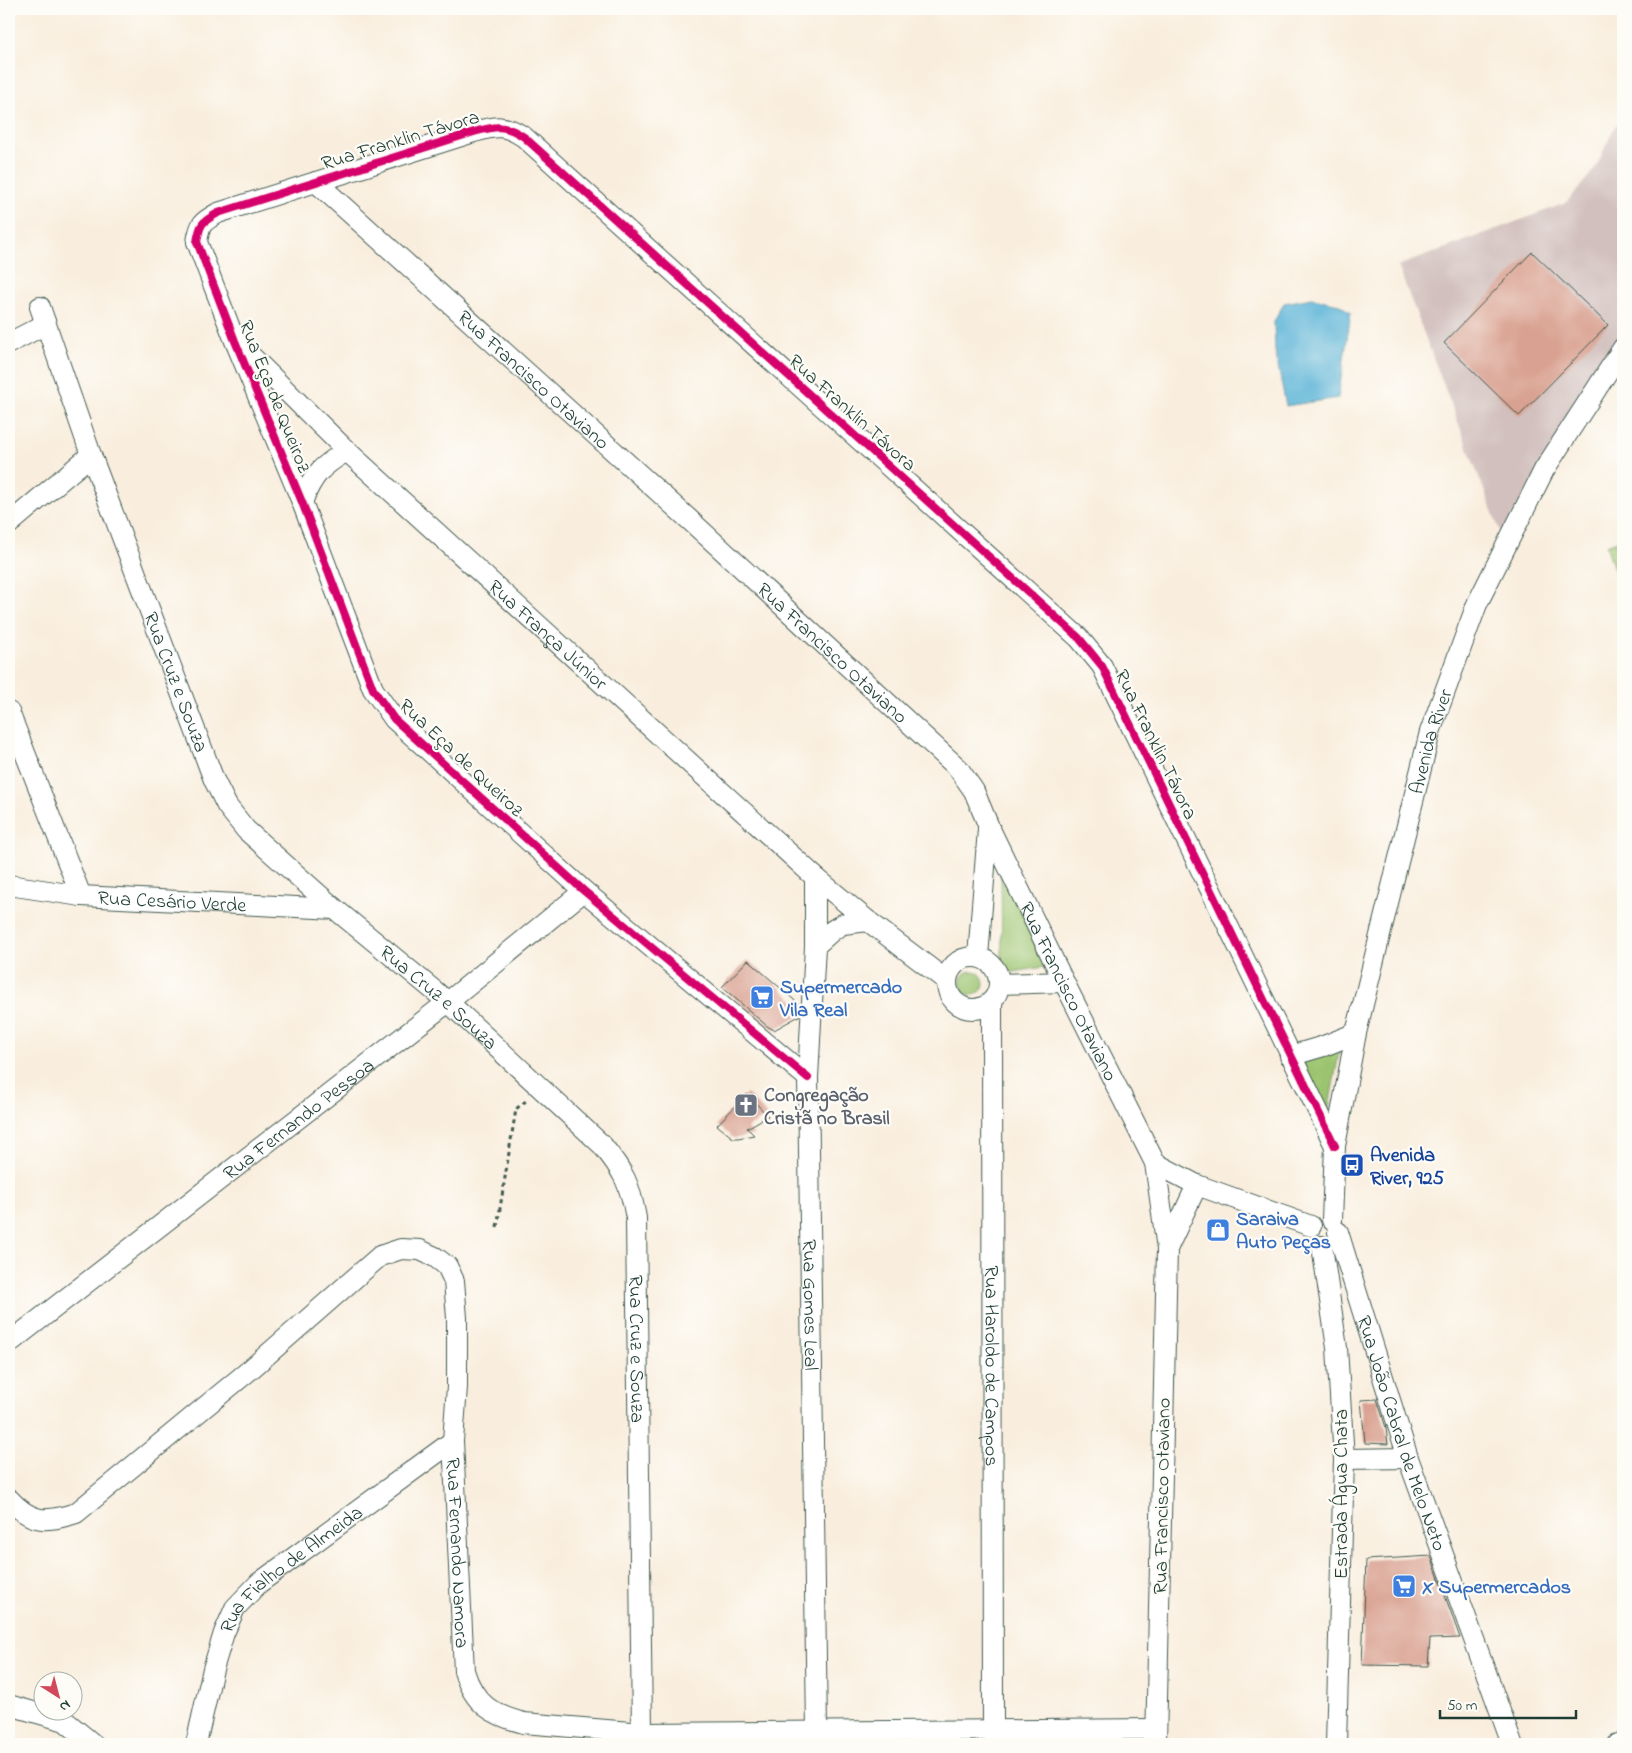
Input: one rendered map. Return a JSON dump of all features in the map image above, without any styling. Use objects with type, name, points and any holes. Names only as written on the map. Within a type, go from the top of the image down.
[{"type":"street","name":"Rua Franklin Távora","points":[[197,242],[199,231],[204,222],[218,213],[490,128],[504,126],[524,137],[1079,638],[1102,666],[1335,1146]]},
{"type":"street","name":"Rua Francisco Otaviano","points":[[316,182],[693,523],[958,768],[974,791],[988,827],[1155,1163],[1167,1249],[1156,1737]]},
{"type":"street","name":"Rua Eça de Queiroz","points":[[197,242],[235,341],[302,502],[373,689],[384,706],[394,719],[584,891],[808,1078]]},
{"type":"street","name":"Rua Cruz e Souza","points":[[9,343],[43,315],[91,455],[214,780],[227,806],[246,830],[335,909],[448,1002],[602,1145],[620,1167],[631,1191],[636,1218],[642,1733]]},
{"type":"street","name":"Rua França Júnior","points":[[235,341],[347,451],[815,877],[868,921],[947,981]]},
{"type":"street","name":"Avenida River","points":[[1324,1225],[1335,1146],[1356,1033],[1430,732],[1477,604],[1544,470],[1623,348]]},
{"type":"street","points":[[302,502],[309,484],[319,471],[330,461],[347,451]]},
{"type":"street","points":[[9,524],[91,455]]},
{"type":"street","points":[[9,712],[81,896]]},
{"type":"street","points":[[978,957],[988,827]]},
{"type":"street","name":"Rua Gomes Leal","points":[[815,877],[815,946],[808,1078],[817,1732]]},
{"type":"street","name":"Rua Cesário Verde","points":[[9,885],[81,896],[335,909]]},
{"type":"street","name":"Rua Fernando Pessoa","points":[[9,1343],[448,1002],[584,891]]},
{"type":"street","points":[[815,946],[842,924],[868,921]]},
{"type":"street","points":[[978,957],[993,965],[997,972],[999,984],[996,996],[992,1002],[975,1010],[958,1004],[951,998],[947,981],[949,972],[955,964],[962,959],[978,957]]},
{"type":"street","points":[[999,984],[1064,982]]},
{"type":"street","name":"Rua Haroldo de Campos","points":[[992,1002],[993,1730]]},
{"type":"street","points":[[1290,1056],[1324,1046],[1356,1033]]},
{"type":"street","points":[[1155,1163],[1197,1185],[1324,1225]]},
{"type":"street","name":"Rua Francisco Otaviano","points":[[1167,1249],[1197,1185]]},
{"type":"street","name":"Estrada Água Chata","points":[[1324,1225],[1310,1230],[1312,1238],[1318,1245],[1322,1246],[1336,1348],[1344,1459],[1336,1744]]},
{"type":"street","name":"Rua João Cabral de Melo Neto","points":[[1324,1225],[1512,1744]]},
{"type":"street","name":"Rua Fernando Namora","points":[[9,1498],[15,1506],[30,1516],[43,1520],[56,1520],[76,1513],[251,1369],[380,1256],[401,1249],[420,1250],[436,1257],[447,1266],[454,1281],[457,1318],[457,1387],[453,1441],[464,1671],[469,1688],[478,1700],[490,1710],[506,1718],[524,1723],[642,1733],[993,1730],[1156,1737]]},
{"type":"street","name":"Rua Fialho de Almeida","points":[[196,1744],[213,1669],[224,1633],[235,1608],[258,1583],[453,1441]]},
{"type":"street","points":[[1344,1459],[1408,1458]]},
{"type":"street","points":[[9,1705],[65,1721],[93,1744]]},
{"type":"street","points":[[1618,1744],[1623,1742]]},
{"type":"path","points":[[497,1227],[516,1109],[542,1089]]},
{"type":"shaded area","points":[[1623,122],[1623,337],[1598,372],[1501,534],[1398,266],[1566,203],[1595,169],[1615,126]]},
{"type":"green space","points":[[1623,539],[1623,596],[1606,545]]},
{"type":"green space","points":[[1001,868],[1050,966],[1002,974]]},
{"type":"green space","points":[[972,971],[980,975],[984,983],[980,991],[972,995],[964,991],[960,983],[964,975]]},
{"type":"green space","points":[[1340,1048],[1327,1117],[1303,1063]]},
{"type":"water","points":[[1312,298],[1339,304],[1351,313],[1338,398],[1286,406],[1275,351],[1274,322],[1284,303]]},
{"type":"building","points":[[1532,252],[1608,325],[1519,416],[1444,343]]},
{"type":"building","name":"Supermercado Vila Real","points":[[748,960],[800,1005],[799,1016],[774,1030],[722,987]]},
{"type":"building","name":"Congregação Cristã no Brasil","points":[[747,1094],[768,1116],[747,1128],[754,1135],[733,1138],[717,1125]]},
{"type":"building","points":[[1377,1399],[1386,1428],[1388,1444],[1365,1443],[1361,1400]]},
{"type":"building","name":"X Supermercados","points":[[1431,1556],[1460,1638],[1430,1639],[1428,1666],[1362,1665],[1366,1560]]},
{"type":"cycle path","points":[[808,1078],[584,891],[394,719],[373,689],[302,502],[235,341],[197,242],[199,231],[208,219],[218,213],[482,130],[500,127],[524,137],[1079,638],[1102,666],[1335,1146]]},
{"type":"place","name":"Supermercado Vila Real","points":[[762,997]]},
{"type":"place","name":"Congregação Cristã no Brasil","points":[[746,1105]]},
{"type":"place","name":"Avenida River, 925","points":[[1352,1165]]},
{"type":"place","name":"Saraiva Auto Peças","points":[[1218,1230]]},
{"type":"place","name":"X Supermercados","points":[[1404,1586]]}]
